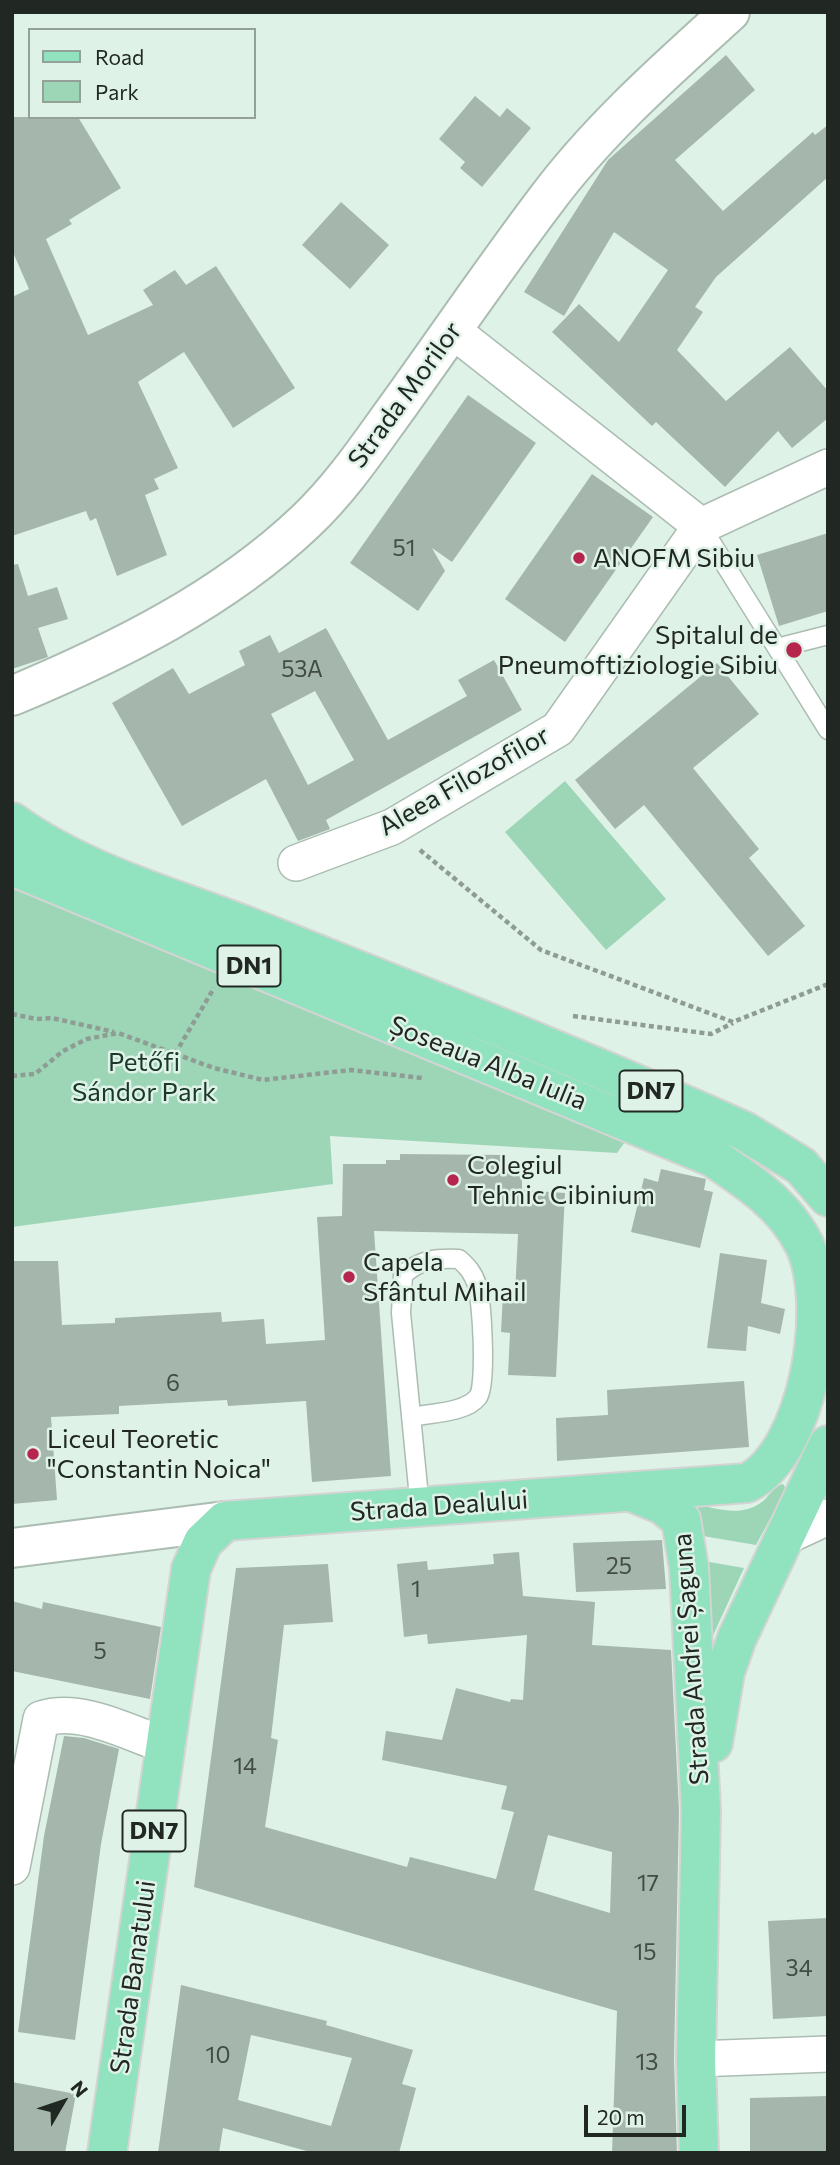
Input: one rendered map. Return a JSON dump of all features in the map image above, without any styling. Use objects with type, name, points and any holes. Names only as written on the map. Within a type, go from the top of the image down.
[{"type":"main road","name":"Șoseaua Alba Iulia","points":[[12,822],[51,848],[103,872],[265,933],[744,1131],[801,1166],[828,1197]]},
{"type":"main road","name":"Șoseaua Alba Iulia","points":[[12,866],[712,1157],[773,1200],[805,1246],[816,1296],[817,1324],[806,1385]]},
{"type":"main road","name":"Strada Dealului","points":[[225,1521],[747,1483],[760,1477],[775,1463],[789,1440],[806,1385]]},
{"type":"main road","name":"Strada Andrei Șaguna","points":[[701,1811],[725,1672],[753,1601],[828,1445]]},
{"type":"main road","name":"Strada Andrei Șaguna","points":[[634,1493],[672,1510],[684,1526],[701,1811],[696,2059],[699,2153]]},
{"type":"main road","name":"Strada Banatului","points":[[107,2153],[193,1561],[203,1542],[225,1521]]},
{"type":"street","name":"Strada Morilor","points":[[12,696],[72,670],[162,624],[247,570],[282,543],[326,501],[574,165],[648,88],[730,12]]},
{"type":"street","points":[[452,330],[701,526]]},
{"type":"street","name":"Aleea Filozofilor","points":[[296,863],[392,827],[558,729],[701,526],[828,467]]},
{"type":"street","points":[[785,1537],[828,1517]]},
{"type":"street","name":"Strada Dealului","points":[[12,1548],[225,1521]]},
{"type":"street","points":[[12,1867],[41,1719],[58,1713],[87,1719],[167,1746]]},
{"type":"street","points":[[696,2059],[828,2054]]},
{"type":"lane","points":[[701,526],[828,730]]},
{"type":"lane","points":[[777,648],[828,635]]},
{"type":"lane","points":[[412,1417],[467,1406],[479,1397],[483,1381],[479,1288],[471,1270],[459,1259],[433,1258],[416,1264],[403,1275],[401,1313],[419,1507]]},
{"type":"path","points":[[392,827],[541,950],[733,1022]]},
{"type":"path","points":[[562,1015],[711,1034],[733,1022],[828,984]]},
{"type":"path","points":[[175,1054],[211,992]]},
{"type":"path","points":[[12,1014],[36,1019],[52,1018],[118,1032],[214,1068],[263,1080],[351,1069],[435,1082]]},
{"type":"path","points":[[12,1076],[35,1074],[62,1051],[87,1039],[118,1032]]},
{"type":"green space","points":[[565,781],[666,899],[606,950],[505,832]]},
{"type":"green space","name":"Petőfi Sándor Park","points":[[12,877],[632,1132],[617,1153],[330,1136],[333,1184],[12,1227]]},
{"type":"green space","points":[[783,1484],[786,1489],[756,1545],[697,1535],[688,1501],[726,1510],[746,1510],[763,1501]]},
{"type":"green space","points":[[698,1560],[744,1568],[710,1642]]},
{"type":"building","points":[[726,55],[755,90],[675,160],[723,211],[813,132],[815,135],[828,125],[828,177],[716,277],[695,307],[703,312],[677,350],[726,401],[790,347],[828,391],[828,418],[792,448],[778,431],[725,487],[656,422],[652,426],[552,332],[579,304],[619,342],[668,270],[614,232],[564,316],[524,292],[608,160]]},
{"type":"building","points":[[475,96],[500,117],[507,108],[531,128],[482,187],[460,168],[465,162],[439,139]]},
{"type":"building","points":[[12,117],[79,119],[121,188],[69,220],[72,224],[46,239],[88,335],[153,305],[143,290],[175,270],[186,285],[216,266],[295,388],[233,428],[184,352],[138,382],[178,468],[154,479],[159,489],[145,495],[167,555],[117,576],[96,518],[90,521],[86,511],[12,536],[12,297],[29,289],[12,250]]},
{"type":"building","points":[[341,202],[389,245],[350,289],[302,245]]},
{"type":"building","points":[[468,395],[536,443],[452,562],[432,548],[445,571],[418,611],[350,563]]},
{"type":"building","name":"ANOFM Sibiu","points":[[592,474],[653,517],[565,642],[505,599]]},
{"type":"building","points":[[828,533],[828,611],[779,626],[757,555]]},
{"type":"building","points":[[18,564],[28,596],[57,587],[68,619],[38,628],[48,657],[12,669],[12,565]]},
{"type":"building","points":[[326,628],[388,740],[467,696],[458,680],[494,660],[522,710],[326,820],[330,829],[298,841],[266,779],[182,826],[112,703],[173,668],[189,694],[245,665],[239,651],[270,635],[279,653]],"holes":[[[315,691],[354,760],[308,785],[271,714]]]},
{"type":"building","points":[[717,663],[759,714],[693,768],[759,849],[749,858],[805,926],[768,956],[644,805],[615,829],[575,780]]},
{"type":"building","points":[[400,1154],[506,1155],[506,1164],[522,1164],[522,1190],[565,1193],[556,1377],[508,1375],[510,1333],[501,1332],[503,1293],[515,1294],[518,1234],[374,1231],[391,1476],[312,1482],[306,1401],[228,1406],[227,1400],[119,1406],[119,1414],[51,1417],[57,1500],[12,1504],[12,1261],[58,1261],[62,1325],[115,1323],[115,1318],[221,1312],[222,1322],[264,1319],[266,1344],[325,1340],[317,1217],[342,1216],[343,1164],[386,1164],[386,1160],[400,1160]]},
{"type":"building","points":[[661,1169],[706,1179],[704,1190],[713,1192],[700,1248],[631,1232],[644,1178],[658,1182]]},
{"type":"building","points":[[720,1253],[767,1260],[761,1303],[785,1309],[780,1334],[748,1326],[746,1351],[707,1348]]},
{"type":"building","points":[[744,1381],[749,1447],[557,1461],[556,1418],[608,1415],[607,1390]]},
{"type":"building","points":[[662,1540],[666,1589],[576,1592],[573,1543]]},
{"type":"building","points":[[519,1552],[523,1596],[595,1602],[592,1645],[671,1650],[679,1811],[674,2059],[677,2153],[612,2153],[617,2011],[194,1887],[236,1568],[328,1564],[333,1622],[284,1625],[271,1738],[278,1740],[265,1827],[407,1867],[410,1857],[496,1879],[514,1812],[501,1809],[507,1786],[382,1760],[386,1731],[442,1740],[456,1688],[510,1702],[511,1699],[523,1700],[527,1635],[428,1644],[427,1634],[404,1637],[397,1564],[427,1561],[428,1570],[494,1564],[493,1554]],"holes":[[[548,1835],[612,1852],[610,1913],[534,1890]]]},
{"type":"building","points":[[12,1601],[42,1609],[43,1602],[161,1627],[150,1699],[12,1671]]},
{"type":"building","points":[[64,1736],[84,1738],[119,1749],[101,1844],[75,2040],[18,2032],[44,1836]]},
{"type":"building","points":[[828,1918],[828,2016],[773,2019],[768,1921]]},
{"type":"building","points":[[181,1985],[327,2021],[326,2025],[413,2050],[402,2084],[416,2088],[399,2153],[314,2153],[223,2128],[219,2153],[158,2153]],"holes":[[[251,2035],[352,2058],[331,2126],[238,2100]]]},
{"type":"building","points":[[12,2082],[76,2094],[65,2153],[12,2153]]},
{"type":"building","points":[[828,2096],[828,2153],[750,2153],[750,2098]]},
{"type":"place","name":"ANOFM Sibiu","points":[[579,558]]},
{"type":"place","name":"Spitalul de Pneumoftiziologie Sibiu","points":[[794,650]]},
{"type":"place","name":"Colegiul Tehnic Cibinium","points":[[453,1180]]},
{"type":"place","name":"Capela Sfântul Mihail","points":[[349,1277]]},
{"type":"place","name":"Liceul Teoretic \"Constantin Noica\"","points":[[33,1454]]}]
